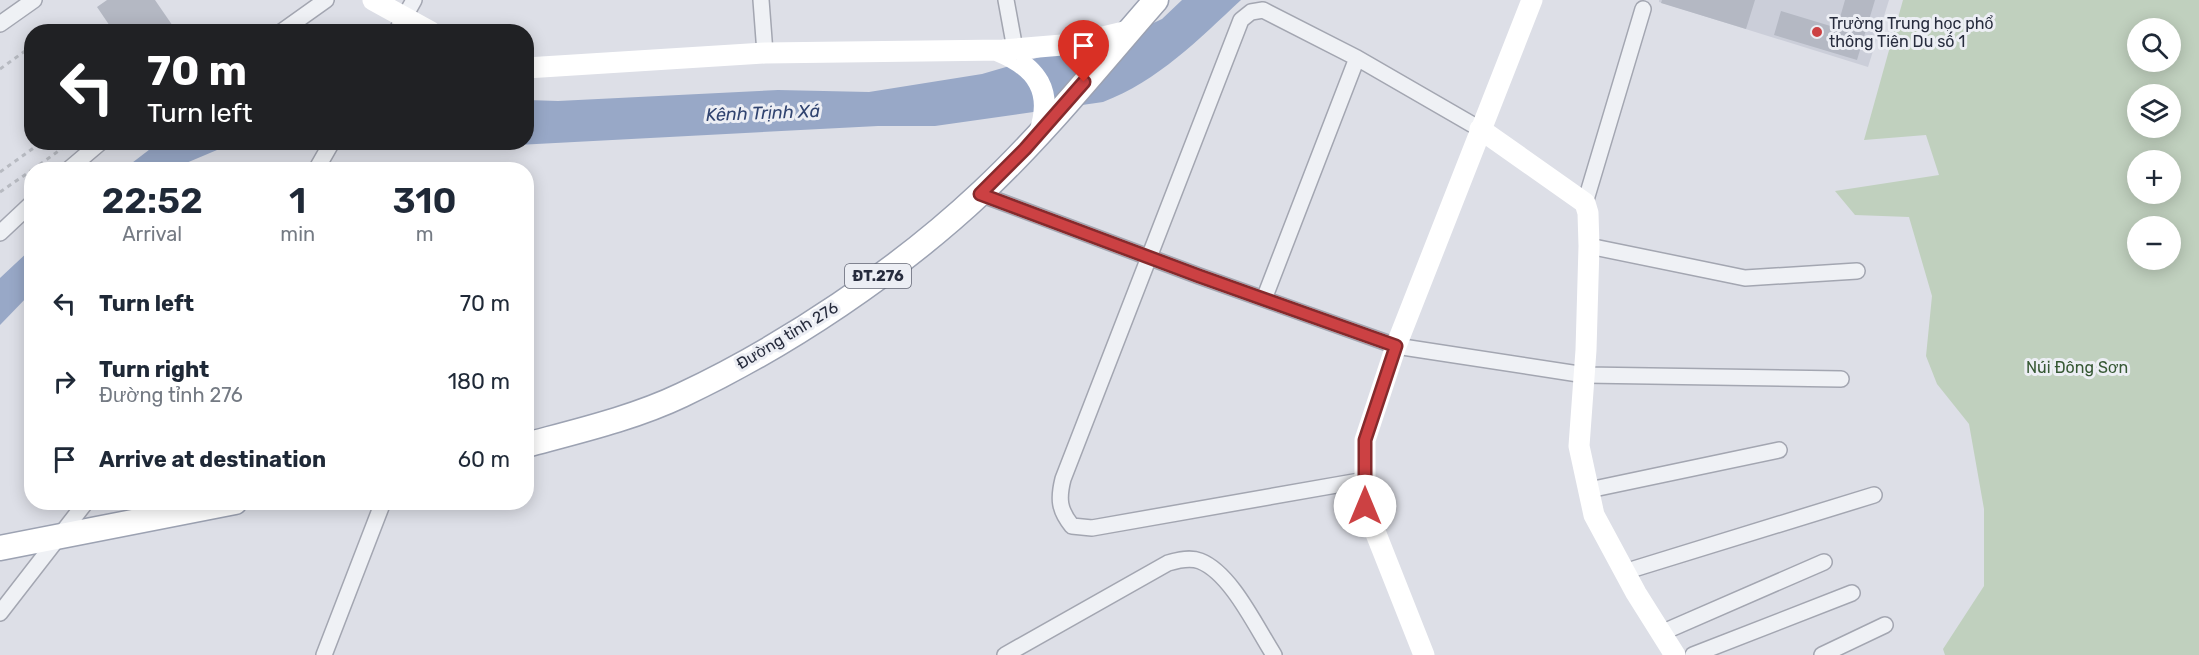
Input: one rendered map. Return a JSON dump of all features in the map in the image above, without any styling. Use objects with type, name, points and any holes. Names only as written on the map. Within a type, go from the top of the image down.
[{"type":"main road","points":[[373,0],[418,24]]},
{"type":"main road","name":"Đường tỉnh 276","points":[[534,443],[680,396],[725,373],[829,311],[906,255],[980,194],[1039,134],[1156,0]]},
{"type":"main road","points":[[1424,655],[1365,506],[1365,440],[1396,346],[1532,0]]},
{"type":"main road","points":[[534,67],[765,53],[1006,50],[1074,44],[1128,31]]},
{"type":"main road","points":[[1006,50],[1025,64],[1039,80],[1044,114],[1039,134]]},
{"type":"main road","points":[[1480,129],[1585,203],[1588,213],[1589,246],[1585,375],[1579,446],[1594,515],[1624,572],[1675,655]]},
{"type":"main road","points":[[0,548],[193,510]]},
{"type":"street","points":[[0,24],[34,0]]},
{"type":"street","points":[[292,24],[326,0]]},
{"type":"street","points":[[761,0],[765,53]]},
{"type":"street","points":[[1006,0],[1006,50]]},
{"type":"street","points":[[1585,203],[1643,9]]},
{"type":"street","points":[[1365,480],[1092,528],[1072,526],[1062,514],[1059,496],[1063,479],[1241,20],[1251,12],[1263,10],[1357,58],[1480,129]]},
{"type":"street","points":[[1264,299],[1357,58]]},
{"type":"street","points":[[77,162],[91,150]]},
{"type":"street","points":[[980,194],[1396,346],[1585,375],[1841,379]]},
{"type":"street","points":[[0,233],[24,210]]},
{"type":"street","points":[[1589,246],[1745,278],[1857,271]]},
{"type":"street","points":[[1589,490],[1779,450]]},
{"type":"street","points":[[1624,572],[1874,495]]},
{"type":"street","points":[[0,614],[79,510]]},
{"type":"street","points":[[324,655],[380,510]]},
{"type":"street","points":[[1005,655],[1160,567],[1184,559],[1198,560],[1220,574],[1274,655]]},
{"type":"street","points":[[1661,633],[1824,562]]},
{"type":"street","points":[[1693,655],[1852,593]]},
{"type":"street","points":[[1822,655],[1885,625]]},
{"type":"path","points":[[0,69],[24,52]]},
{"type":"path","points":[[0,172],[31,150]]},
{"type":"path","points":[[43,162],[60,150]]},
{"type":"path","points":[[0,192],[24,176]]},
{"type":"shaded area","name":"Trường Trung học phổ thông Tiên Du số 1","points":[[1659,0],[1889,0],[1868,67],[1659,2]]},
{"type":"green space","name":"Núi Đông Sơn","points":[[1903,0],[2199,0],[2199,655],[1945,655],[1943,649],[1984,586],[1984,509],[1969,424],[1937,384],[1926,356],[1932,296],[1909,217],[1855,215],[1835,191],[1939,175],[1926,135],[1864,140]]},
{"type":"water","name":"Kênh Trịnh Xá","points":[[1182,0],[1241,0],[1160,71],[1142,83],[1103,102],[935,126],[878,126],[534,144],[534,100],[778,90],[869,92],[982,74],[1147,26],[1162,19]]},
{"type":"water","points":[[149,150],[217,150],[189,162],[133,162]]},
{"type":"water","points":[[24,256],[24,300],[0,325],[0,278]]},
{"type":"building","points":[[107,0],[155,0],[172,24],[109,24],[97,7]]},
{"type":"building","points":[[1662,0],[1755,0],[1746,29],[1661,3]]},
{"type":"building","points":[[1845,0],[1875,0],[1857,60],[1774,35],[1781,11],[1837,28]]},
{"type":"place","name":"Trường Trung học phổ thông Tiên Du số 1","points":[[1817,32]]},
{"type":"route","points":[[1084,82],[1025,149],[980,194],[1199,276],[1396,346],[1365,440],[1365,506]]}]
